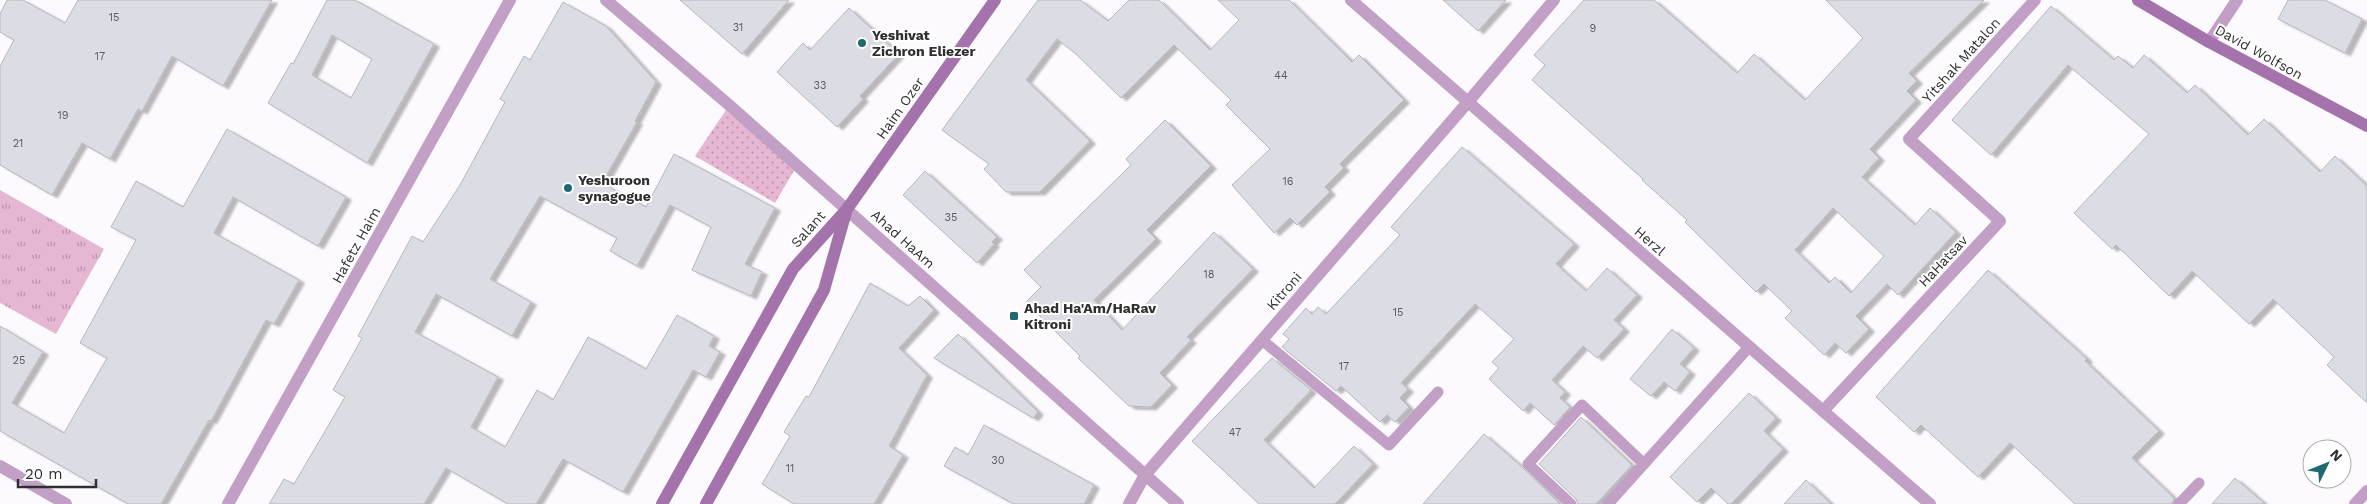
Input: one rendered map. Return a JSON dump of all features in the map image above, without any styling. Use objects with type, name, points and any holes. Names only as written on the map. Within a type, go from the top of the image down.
[{"type":"street","name":"Hafetz Haim","points":[[228,504],[510,0]]},
{"type":"street","name":"Ahad HaAm","points":[[606,0],[736,110],[1178,504]]},
{"type":"street","name":"Haim Ozer","points":[[847,209],[995,0]]},
{"type":"street","name":"Herzl","points":[[1351,0],[1930,504]]},
{"type":"street","name":"Kitroni","points":[[1128,504],[1145,475],[1554,0]]},
{"type":"street","name":"Yitshak Matalon","points":[[1909,139],[2035,0]]},
{"type":"street","name":"David Wolfson","points":[[2138,0],[2210,42],[2367,126]]},
{"type":"street","points":[[2210,42],[2237,0]]},
{"type":"street","name":"HaHatsav","points":[[1823,411],[2000,221],[1909,139]]},
{"type":"street","name":"Salant","points":[[662,504],[793,269],[847,209]]},
{"type":"street","name":"Salant","points":[[706,504],[824,290],[847,209]]},
{"type":"street","points":[[0,466],[66,504]]},
{"type":"street","points":[[2355,504],[2367,491]]},
{"type":"lane","points":[[1262,340],[1389,445],[1438,392]]},
{"type":"lane","points":[[1608,504],[1749,347]]},
{"type":"lane","points":[[1572,504],[1528,464],[1582,405],[1644,464]]},
{"type":"lane","points":[[2179,504],[2199,483]]},
{"type":"green space","points":[[726,110],[795,169],[775,203],[695,156]]},
{"type":"green space","points":[[0,190],[104,249],[56,334],[0,303]]},
{"type":"building","points":[[7,0],[23,0],[65,23],[78,0],[272,0],[223,86],[172,56],[142,111],[138,109],[110,159],[82,143],[52,195],[0,165],[0,66],[14,40],[0,32],[0,14]]},
{"type":"building","points":[[327,0],[355,0],[434,44],[367,163],[268,103],[291,63],[293,64]],"holes":[[[332,35],[372,59],[351,98],[312,75]]]},
{"type":"building","points":[[680,0],[789,0],[742,54]]},
{"type":"building","points":[[1038,0],[1080,0],[1108,21],[1129,0],[1159,0],[1210,50],[1239,20],[1218,0],[1289,0],[1352,62],[1359,55],[1404,100],[1340,164],[1344,168],[1325,187],[1330,192],[1297,225],[1290,218],[1274,233],[1232,185],[1270,149],[1226,105],[1231,100],[1174,45],[1121,98],[1076,54],[1057,39],[1026,80],[1090,141],[1040,192],[1006,192],[984,169],[989,164],[942,130]]},
{"type":"building","points":[[1443,0],[1506,0],[1478,31]]},
{"type":"building","points":[[1584,0],[1654,0],[1737,73],[1754,54],[1805,100],[1863,38],[1826,0],[1984,0],[1909,73],[1917,81],[1907,91],[1916,100],[1870,149],[1879,158],[1862,177],[1915,225],[1930,208],[1956,232],[1898,295],[1887,284],[1856,316],[1869,329],[1846,353],[1835,343],[1824,355],[1785,318],[1792,311],[1764,284],[1756,292],[1685,222],[1687,220],[1532,80],[1545,65],[1534,55]],"holes":[[[1833,208],[1884,256],[1851,293],[1835,277],[1829,283],[1795,250]]]},
{"type":"building","points":[[2288,0],[2325,0],[2362,19],[2345,53],[2278,19]]},
{"type":"building","points":[[563,2],[606,26],[656,82],[635,121],[637,122],[602,183],[646,207],[674,154],[775,208],[745,264],[762,272],[751,296],[692,270],[711,227],[670,205],[637,266],[610,251],[617,238],[540,196],[490,279],[531,302],[512,336],[436,294],[415,332],[498,377],[471,427],[505,447],[537,390],[553,400],[588,337],[646,369],[677,315],[714,336],[709,346],[720,352],[706,377],[693,370],[623,492],[563,459],[536,504],[508,504],[446,468],[424,504],[269,504],[284,479],[294,484],[345,397],[333,390],[362,338],[358,336],[412,236],[423,242],[460,185],[505,102],[500,99],[524,56],[530,60]]},
{"type":"building","points":[[2051,6],[2114,60],[2118,56],[2133,68],[2144,55],[2187,93],[2195,85],[2248,135],[2264,119],[2320,172],[2335,156],[2367,186],[2367,403],[2327,365],[2334,357],[2273,299],[2249,324],[2192,271],[2169,296],[2116,245],[2112,249],[2074,213],[2149,134],[2068,65],[1991,155],[1952,120]]},
{"type":"building","points":[[849,8],[899,54],[860,96],[863,99],[837,127],[777,72],[803,43],[810,50]]},
{"type":"building","points":[[1165,120],[1211,166],[1147,230],[1156,239],[1094,300],[1122,330],[1214,232],[1253,269],[1187,337],[1191,340],[1160,373],[1172,385],[1151,407],[1129,406],[1078,358],[1080,356],[1026,302],[1041,287],[1024,270],[1131,165],[1126,159]]},
{"type":"building","points":[[227,129],[346,197],[318,246],[233,197],[214,233],[299,280],[274,324],[266,320],[211,421],[209,420],[161,504],[128,504],[0,431],[0,326],[43,352],[12,403],[64,433],[107,358],[80,343],[136,240],[111,227],[136,181],[183,207]]},
{"type":"building","points":[[1462,147],[1574,244],[1556,264],[1586,291],[1607,268],[1637,295],[1614,320],[1624,329],[1597,358],[1583,346],[1552,380],[1565,392],[1560,398],[1570,407],[1554,425],[1530,403],[1523,411],[1489,379],[1499,368],[1492,362],[1514,339],[1475,304],[1401,383],[1408,389],[1400,398],[1409,407],[1395,422],[1387,415],[1380,422],[1341,386],[1336,391],[1282,347],[1289,339],[1283,334],[1306,308],[1312,314],[1318,307],[1326,314],[1400,235],[1391,227]]},
{"type":"building","points":[[925,171],[997,237],[992,242],[994,244],[977,263],[903,195]]},
{"type":"building","points":[[1988,270],[2087,359],[2085,361],[2159,431],[2132,458],[2174,498],[2172,504],[2075,504],[2010,443],[1978,477],[1921,425],[1914,432],[1876,397]]},
{"type":"building","points":[[870,283],[908,306],[920,296],[934,310],[899,348],[927,375],[889,446],[903,455],[874,504],[794,504],[762,484],[790,436],[784,432],[806,396],[809,397]]},
{"type":"building","points":[[1672,329],[1694,348],[1680,364],[1690,372],[1675,391],[1664,382],[1651,396],[1630,379]]},
{"type":"building","points":[[958,334],[1038,412],[1033,418],[934,358]]},
{"type":"building","points":[[1272,358],[1311,390],[1264,440],[1314,488],[1354,446],[1373,464],[1335,504],[1259,504],[1192,441]]},
{"type":"building","points":[[1749,393],[1776,418],[1764,431],[1783,449],[1731,504],[1728,504],[1711,488],[1697,502],[1670,477]]},
{"type":"building","points":[[1581,417],[1632,465],[1596,504],[1578,504],[1576,499],[1539,464]]},
{"type":"building","points":[[984,425],[1094,485],[1084,504],[1014,504],[944,466],[955,447],[968,455]]},
{"type":"building","points":[[1484,434],[1521,466],[1560,504],[1423,504]]},
{"type":"building","points":[[2235,478],[2265,504],[2212,504]]},
{"type":"building","points":[[1806,480],[1831,504],[1784,504]]},
{"type":"place","name":"Yeshivat Zichron Eliezer","points":[[862,43]]},
{"type":"place","name":"Yeshuroon synagogue","points":[[568,188]]},
{"type":"place","name":"Ahad Ha'Am/HaRav Kitroni","points":[[1014,316]]}]
